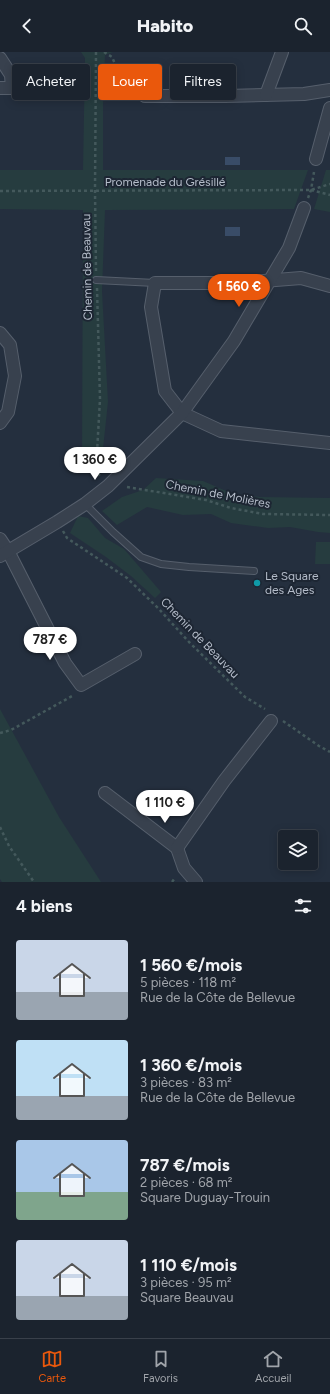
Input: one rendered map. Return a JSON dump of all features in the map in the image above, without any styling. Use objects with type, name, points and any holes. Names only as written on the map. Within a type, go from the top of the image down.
[{"type":"street","points":[[266,95],[282,52]]},
{"type":"street","points":[[0,58],[12,75],[12,88],[0,88]]},
{"type":"street","points":[[162,96],[304,94],[330,90]]},
{"type":"street","points":[[316,159],[330,108]]},
{"type":"street","points":[[4,553],[85,504],[108,486],[182,413],[234,341],[289,248],[304,208]]},
{"type":"street","points":[[330,286],[301,278],[237,283],[155,283],[151,307],[166,391],[182,413],[221,431],[330,443]]},
{"type":"street","points":[[0,334],[10,345],[15,376],[8,412],[0,423]]},
{"type":"street","points":[[0,539],[4,553],[65,663],[81,685],[136,654]]},
{"type":"street","points":[[177,848],[224,781],[273,717]]},
{"type":"street","points":[[105,793],[177,848],[184,868],[196,882]]},
{"type":"lane","points":[[96,280],[155,283]]},
{"type":"lane","points":[[85,504],[141,557],[161,564],[254,571]]},
{"type":"path","name":"Chemin de Beauvau","points":[[96,52],[94,192],[100,399],[96,470],[102,478]]},
{"type":"path","points":[[304,208],[312,190],[316,159]]},
{"type":"path","name":"Promenade du Grésillé","points":[[0,191],[94,192],[312,190],[330,184]]},
{"type":"path","points":[[312,190],[330,196]]},
{"type":"path","name":"Chemin de Molières","points":[[127,487],[206,500],[230,508],[263,514],[330,515]]},
{"type":"path","name":"Chemin de Beauvau","points":[[63,531],[67,538],[126,578],[158,608],[189,642],[245,697],[273,717],[330,752]]},
{"type":"path","points":[[0,733],[11,730],[71,698],[78,692]]},
{"type":"path","points":[[0,827],[9,846],[34,882]]},
{"type":"green space","points":[[81,52],[113,52],[105,55],[105,64],[98,64],[98,100],[103,100],[103,170],[308,170],[294,209],[105,210],[102,291],[108,402],[102,458],[94,468],[87,471],[82,464],[83,210],[0,209],[0,170],[83,170],[84,100],[90,100],[90,64],[85,64],[85,58]]},
{"type":"green space","points":[[326,170],[330,170],[330,212],[314,209]]},
{"type":"green space","points":[[156,478],[203,481],[233,494],[260,497],[330,498],[330,533],[290,527],[268,528],[231,523],[211,514],[183,515],[147,507],[117,525],[102,511],[122,497],[143,490]]},
{"type":"green space","points":[[78,516],[88,518],[105,538],[124,549],[161,592],[155,598],[131,576],[70,533]]},
{"type":"green space","points":[[316,542],[330,542],[330,564],[315,564]]},
{"type":"green space","points":[[0,709],[59,817],[101,882],[2,882],[0,879]]},
{"type":"water","points":[[225,157],[240,157],[240,165],[225,165]]},
{"type":"water","points":[[225,227],[240,227],[240,236],[225,236]]},
{"type":"place","name":"Le Square des Ages","points":[[257,583]]}]
